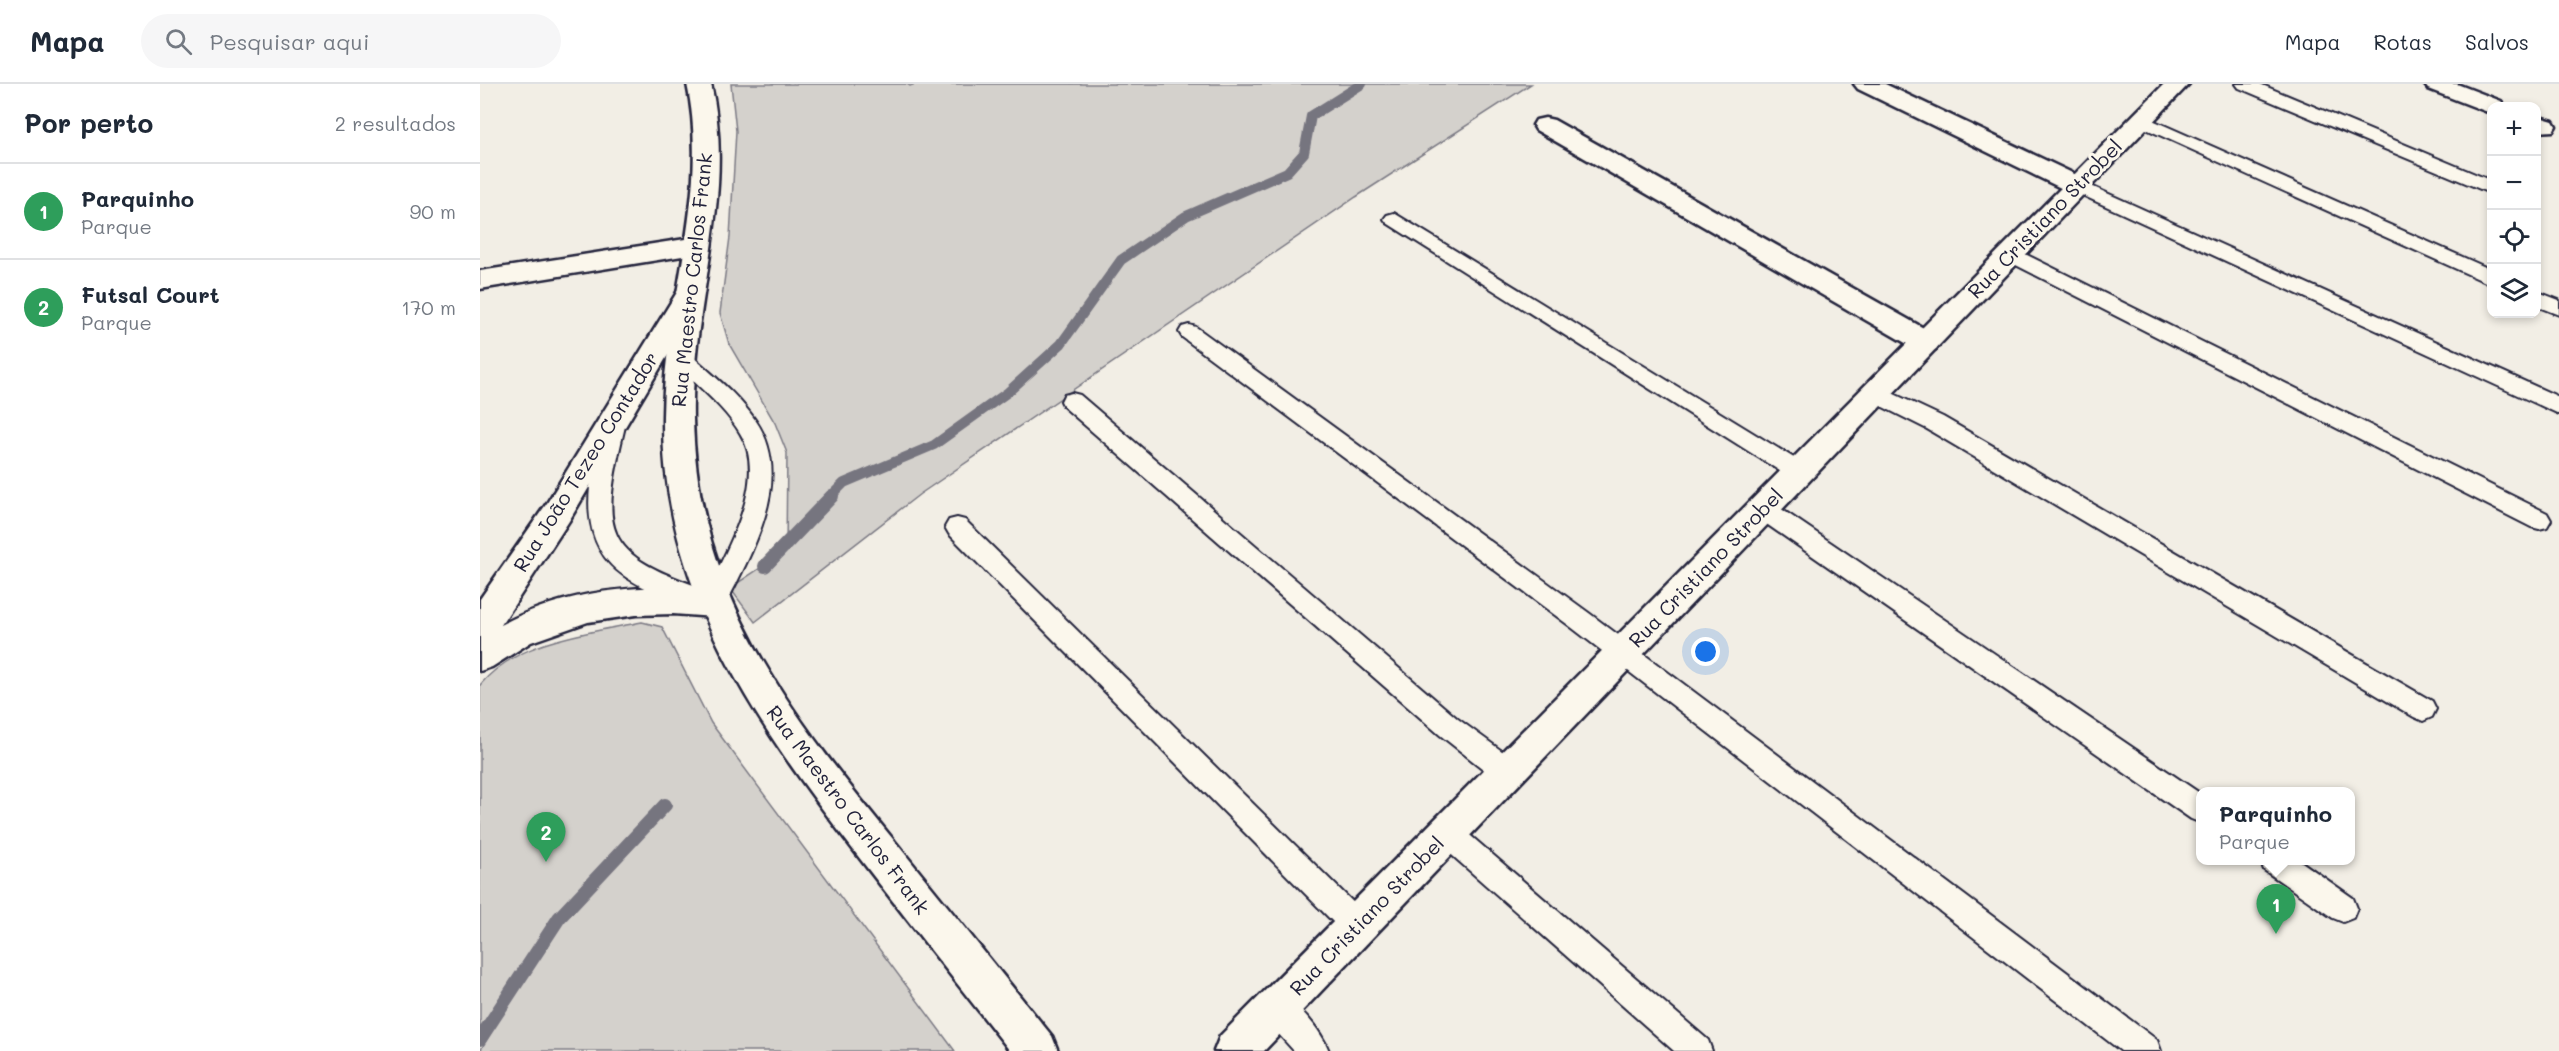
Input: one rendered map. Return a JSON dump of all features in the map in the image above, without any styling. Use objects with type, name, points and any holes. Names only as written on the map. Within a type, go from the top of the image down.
[{"type":"main road","name":"Rua Maestro Carlos Frank","points":[[699,84],[706,122],[707,154],[698,246],[681,357],[678,434],[686,509],[697,555],[714,603],[747,670],[791,740],[1037,1051]]},
{"type":"main road","points":[[1866,84],[2078,186]]},
{"type":"main road","name":"Rua Cristiano Strobel","points":[[1235,1051],[2177,84]]},
{"type":"main road","points":[[2436,84],[2487,104]]},
{"type":"main road","points":[[1545,125],[1926,342]]},
{"type":"main road","points":[[480,280],[698,246]]},
{"type":"main road","name":"Rua João Tezeo Contador","points":[[480,627],[551,521],[689,296]]},
{"type":"main road","points":[[480,656],[523,630],[573,613],[623,602],[660,600],[714,603]]},
{"type":"lane","points":[[2245,84],[2487,186]]},
{"type":"lane","points":[[2141,120],[2487,276]]},
{"type":"lane","points":[[2078,186],[2559,406]]},
{"type":"lane","points":[[1394,219],[1799,472]]},
{"type":"lane","points":[[2011,254],[2539,520]]},
{"type":"lane","points":[[2541,300],[2559,308]]},
{"type":"lane","points":[[1189,332],[1623,652],[2146,1051]]},
{"type":"lane","points":[[616,416],[599,502],[602,528],[611,549],[627,567],[649,579],[714,603],[755,510],[760,461],[752,434],[738,416],[681,357]]},
{"type":"lane","points":[[1875,393],[1935,423],[2422,709]]},
{"type":"lane","points":[[1072,401],[1449,727],[1507,771]]},
{"type":"lane","points":[[1763,509],[2196,807]]},
{"type":"lane","points":[[957,527],[1357,926]]},
{"type":"lane","points":[[1447,833],[1697,1051]]},
{"type":"lane","points":[[2280,865],[2343,908]]},
{"type":"lane","points":[[1276,1008],[1314,1051]]},
{"type":"shaded area","points":[[731,84],[907,84],[910,86],[915,84],[1531,84],[1356,197],[920,494],[755,622],[730,588],[786,551],[787,453],[775,423],[729,344],[720,313],[730,237],[736,131]]},
{"type":"shaded area","points":[[642,622],[662,627],[711,723],[955,1051],[480,1051],[544,942],[480,1039],[480,685],[495,670],[533,648],[577,635]]},
{"type":"waterway","points":[[830,497],[844,483],[934,445],[1008,392],[1061,344],[1121,260],[1186,216],[1287,172],[1304,153],[1311,116],[1362,84]]},
{"type":"waterway","points":[[765,566],[832,496]]},
{"type":"waterway","points":[[480,1039],[559,918],[665,805]]},
{"type":"place","name":"Futsal Court","points":[[546,862]]},
{"type":"place","name":"Parquinho","points":[[2276,934]]}]
